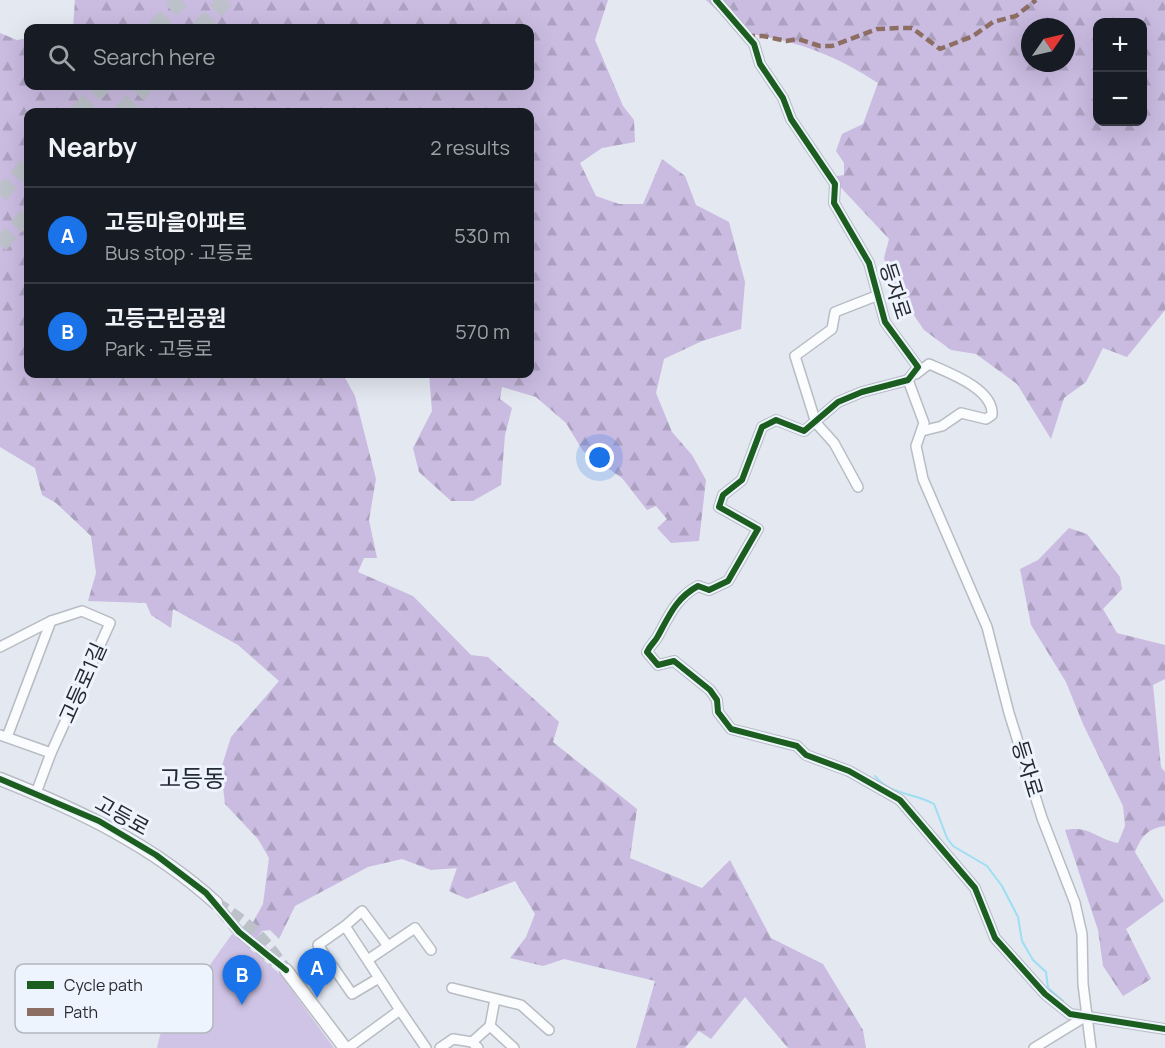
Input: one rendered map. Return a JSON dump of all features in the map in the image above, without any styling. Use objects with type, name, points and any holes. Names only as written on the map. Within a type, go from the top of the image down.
[{"type":"street","name":"등자로","points":[[716,0],[754,44],[760,63],[808,145],[835,184],[834,203],[869,263],[876,296],[890,332],[918,367],[908,380],[924,423],[916,446],[923,479],[987,627],[1009,712],[1042,818],[1075,903],[1082,934],[1091,1048]]},
{"type":"street","points":[[858,487],[834,443],[816,423],[795,356],[832,329],[835,312],[876,296]]},
{"type":"street","points":[[922,431],[942,426],[961,413],[986,419],[992,415],[992,408],[981,392],[972,385],[929,364],[908,380],[862,392],[838,402],[804,431],[776,420],[762,427],[742,480],[723,495],[719,507],[758,530],[728,581],[709,590],[698,586],[687,592],[668,614],[657,639],[651,643],[647,652],[650,659],[657,665],[674,661],[697,678],[717,700],[718,712],[731,729],[796,746],[807,755],[849,771],[900,800],[971,881],[984,908],[994,938],[1054,1003],[1070,1014],[1088,1015],[1165,1029]]},
{"type":"street","name":"고등로1길","points":[[0,647],[51,621],[82,611],[110,623],[51,753],[36,793]]},
{"type":"street","points":[[51,621],[3,736],[51,753]]},
{"type":"street","name":"고등로","points":[[0,779],[99,821],[156,855],[216,903]]},
{"type":"street","points":[[379,978],[352,994],[318,945],[362,911],[388,946]]},
{"type":"street","points":[[345,926],[426,1048]]},
{"type":"street","points":[[372,957],[415,928],[431,950]]},
{"type":"street","points":[[286,970],[347,1048],[400,1010]]},
{"type":"street","points":[[452,988],[520,1005],[549,1030]]},
{"type":"street","points":[[440,1048],[453,1039],[475,1045],[490,1026],[495,999]]},
{"type":"street","points":[[1034,1048],[1088,1015]]},
{"type":"street","points":[[490,1026],[514,1048]]},
{"type":"shaded area","points":[[232,934],[280,974],[334,1048],[157,1048],[161,1033],[213,1033],[213,964],[211,964]]},
{"type":"green space","points":[[75,0],[608,0],[595,40],[623,106],[634,120],[635,142],[602,148],[580,163],[596,196],[619,204],[643,204],[662,159],[685,176],[696,205],[729,222],[745,282],[741,329],[702,341],[664,359],[656,393],[672,432],[692,455],[706,480],[699,541],[671,543],[657,528],[667,519],[656,506],[647,510],[622,478],[583,451],[566,423],[536,397],[502,387],[500,399],[512,408],[505,435],[501,485],[473,501],[451,501],[419,472],[413,448],[432,411],[429,378],[534,378],[534,108],[24,108],[24,378],[345,378],[355,396],[376,479],[369,520],[377,558],[364,558],[358,572],[413,596],[471,655],[488,657],[559,722],[553,742],[637,809],[630,858],[702,888],[730,860],[771,938],[823,964],[863,1030],[866,1048],[788,1048],[745,997],[711,1039],[699,1031],[685,1048],[636,1048],[655,981],[564,959],[543,966],[510,958],[526,937],[535,914],[515,881],[467,899],[449,891],[457,868],[431,870],[402,859],[368,867],[295,906],[279,939],[270,930],[262,931],[249,949],[236,937],[252,924],[263,904],[269,858],[258,839],[225,804],[221,769],[231,737],[279,681],[238,645],[173,609],[171,628],[151,615],[146,603],[88,601],[96,573],[91,536],[56,503],[42,495],[35,468],[0,447],[0,33],[17,40],[24,39],[24,90],[534,90],[534,24],[73,24]]},
{"type":"green space","points":[[706,0],[1165,0],[1165,310],[1127,357],[1103,348],[1086,382],[1064,398],[1051,439],[1017,384],[976,354],[951,350],[924,330],[891,281],[884,258],[889,239],[831,177],[844,175],[844,163],[836,151],[842,134],[863,124],[878,83],[818,51],[752,34],[745,37]]},
{"type":"green space","points":[[1069,528],[1087,534],[1120,577],[1122,589],[1103,609],[1117,633],[1165,645],[1165,679],[1153,685],[1161,767],[1165,772],[1165,826],[1146,834],[1135,852],[1164,901],[1126,929],[1151,979],[1123,996],[1103,966],[1098,930],[1065,830],[1080,829],[1118,843],[1125,826],[1123,806],[1083,724],[1066,682],[1031,625],[1020,569],[1038,560]]},
{"type":"waterway","points":[[875,776],[888,787],[934,804],[947,838],[953,846],[987,866],[1002,886],[1018,917],[1022,941],[1033,960],[1046,972],[1048,988],[1063,1001]]},
{"type":"tunnel","points":[[159,24],[181,0]]},
{"type":"tunnel","points":[[203,24],[226,0]]},
{"type":"tunnel","points":[[82,108],[99,90]]},
{"type":"tunnel","points":[[125,108],[142,90]]},
{"type":"tunnel","points":[[0,195],[24,168]]},
{"type":"tunnel","points":[[0,245],[24,218]]},
{"type":"tunnel","points":[[216,903],[255,932],[286,970]]},
{"type":"tunnel","points":[[221,910],[239,932],[275,962]]},
{"type":"marked path","points":[[747,33],[751,36],[786,41],[798,39],[820,46],[832,46],[877,29],[912,28],[940,49],[973,36],[993,22],[1016,16],[1036,0]]},
{"type":"cycle path","points":[[716,0],[754,44],[760,64],[783,98],[791,119],[835,184],[834,203],[869,263],[885,322],[918,367],[908,380],[862,392],[838,402],[804,431],[776,420],[762,427],[742,480],[723,495],[719,507],[758,529],[728,581],[709,590],[698,586],[684,596],[647,652],[658,665],[674,661],[710,690],[717,700],[718,712],[731,729],[797,746],[806,755],[849,771],[900,800],[975,888],[995,938],[1045,994],[1070,1014],[1165,1029]]},
{"type":"cycle path","points":[[0,779],[99,821],[156,855],[206,893],[239,932],[286,970]]},
{"type":"place","name":"고등마을아파트","points":[[317,998]]},
{"type":"place","name":"고등근린공원","points":[[242,1005]]},
{"type":"district","name":"고등동","points":[[192,779]]}]
